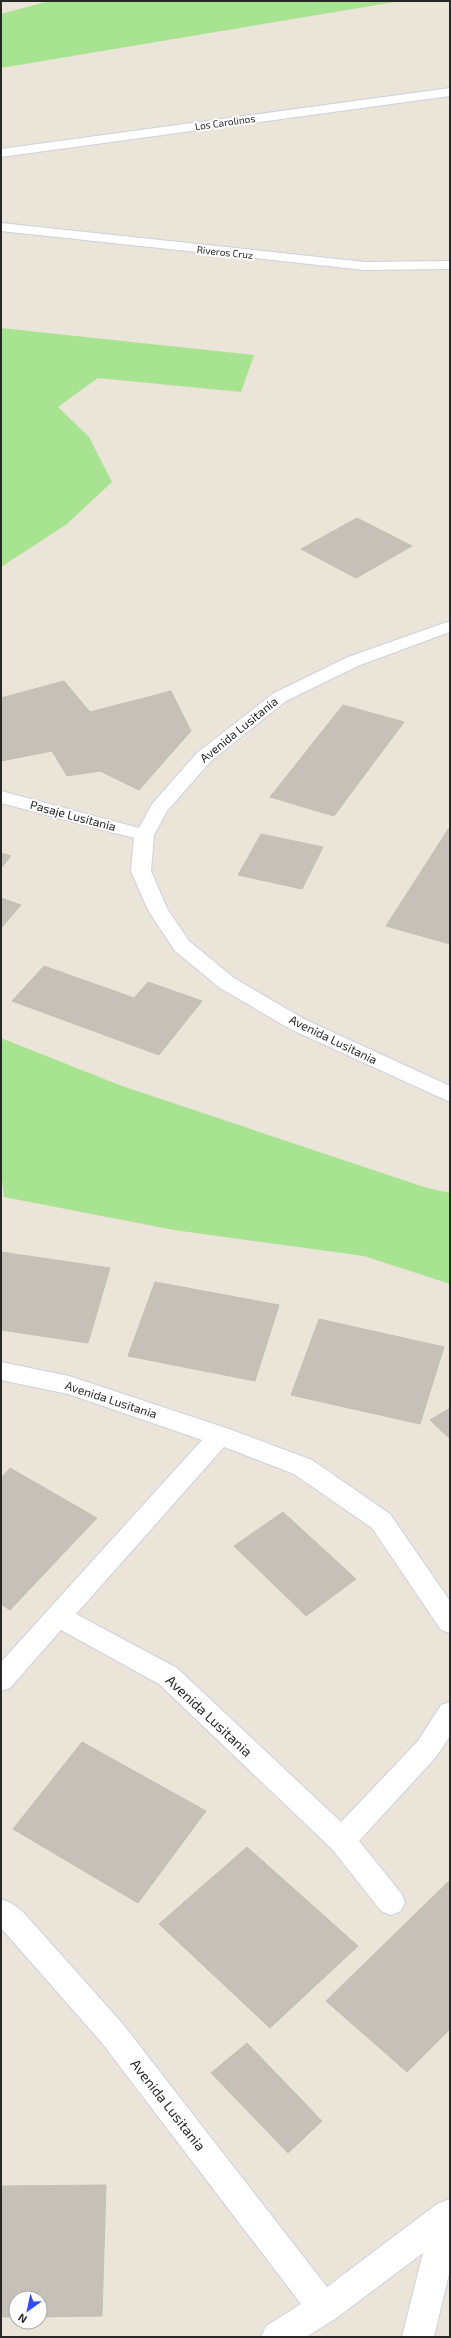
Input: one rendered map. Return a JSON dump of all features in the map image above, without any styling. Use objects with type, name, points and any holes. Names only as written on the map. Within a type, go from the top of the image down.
[{"type":"street","name":"Los Carolinos","points":[[1,153],[450,92]]},
{"type":"street","name":"Riveros Cruz","points":[[1,227],[365,266],[450,265]]},
{"type":"street","name":"Avenida Lusitania","points":[[450,626],[354,661],[280,696],[204,757],[159,808],[144,835],[141,870],[158,910],[182,946],[227,983],[297,1024],[450,1094]]},
{"type":"street","name":"Pasaje Lusitania","points":[[1,797],[144,835]]},
{"type":"street","name":"Avenida Lusitania","points":[[1,1371],[69,1385],[220,1436],[302,1467],[381,1521],[450,1622]]},
{"type":"street","points":[[1,1680],[220,1436]]},
{"type":"street","name":"Avenida Lusitania","points":[[58,1616],[168,1676],[342,1840],[391,1902]]},
{"type":"street","points":[[342,1840],[427,1748],[450,1713]]},
{"type":"street","name":"Avenida Lusitania","points":[[1,1912],[13,1922],[112,2033],[324,2308]]},
{"type":"street","points":[[276,2337],[324,2308],[449,2215]]},
{"type":"street","points":[[418,2337],[449,2215]]},
{"type":"green space","points":[[49,1],[401,1],[1,68],[1,14]]},
{"type":"green space","points":[[1,328],[254,355],[241,392],[98,378],[58,407],[89,437],[112,482],[67,524],[1,567]]},
{"type":"green space","points":[[1,1038],[122,1086],[424,1187],[450,1193],[450,1284],[364,1256],[174,1230],[4,1197],[1,1173]]},
{"type":"building","points":[[357,518],[412,546],[356,578],[301,549]]},
{"type":"building","points":[[64,681],[90,712],[171,691],[191,731],[139,790],[100,771],[67,776],[52,751],[1,761],[1,698]]},
{"type":"building","points":[[343,705],[404,722],[334,816],[270,797]]},
{"type":"building","points":[[449,828],[450,944],[386,926]]},
{"type":"building","points":[[261,834],[323,847],[302,889],[238,875]]},
{"type":"building","points":[[1,853],[11,856],[1,868]]},
{"type":"building","points":[[1,898],[21,905],[1,928]]},
{"type":"building","points":[[44,966],[134,998],[148,982],[202,1001],[159,1055],[12,1001]]},
{"type":"building","points":[[1,1252],[110,1268],[88,1343],[1,1330]]},
{"type":"building","points":[[155,1282],[279,1305],[255,1381],[128,1356]]},
{"type":"building","points":[[319,1319],[444,1347],[420,1424],[291,1395]]},
{"type":"building","points":[[450,1408],[450,1439],[430,1420]]},
{"type":"building","points":[[10,1468],[97,1518],[10,1610],[1,1604],[1,1478]]},
{"type":"building","points":[[283,1512],[356,1579],[306,1616],[234,1546]]},
{"type":"building","points":[[82,1742],[206,1811],[138,1903],[13,1829]]},
{"type":"building","points":[[247,1847],[358,1946],[270,2028],[159,1924]]},
{"type":"building","points":[[449,1881],[450,2029],[407,2072],[326,2001]]},
{"type":"building","points":[[247,2043],[322,2121],[288,2153],[211,2073]]},
{"type":"building","points":[[106,2185],[102,2316],[48,2317],[48,2290],[8,2290],[8,2317],[1,2317],[1,2186]]}]
